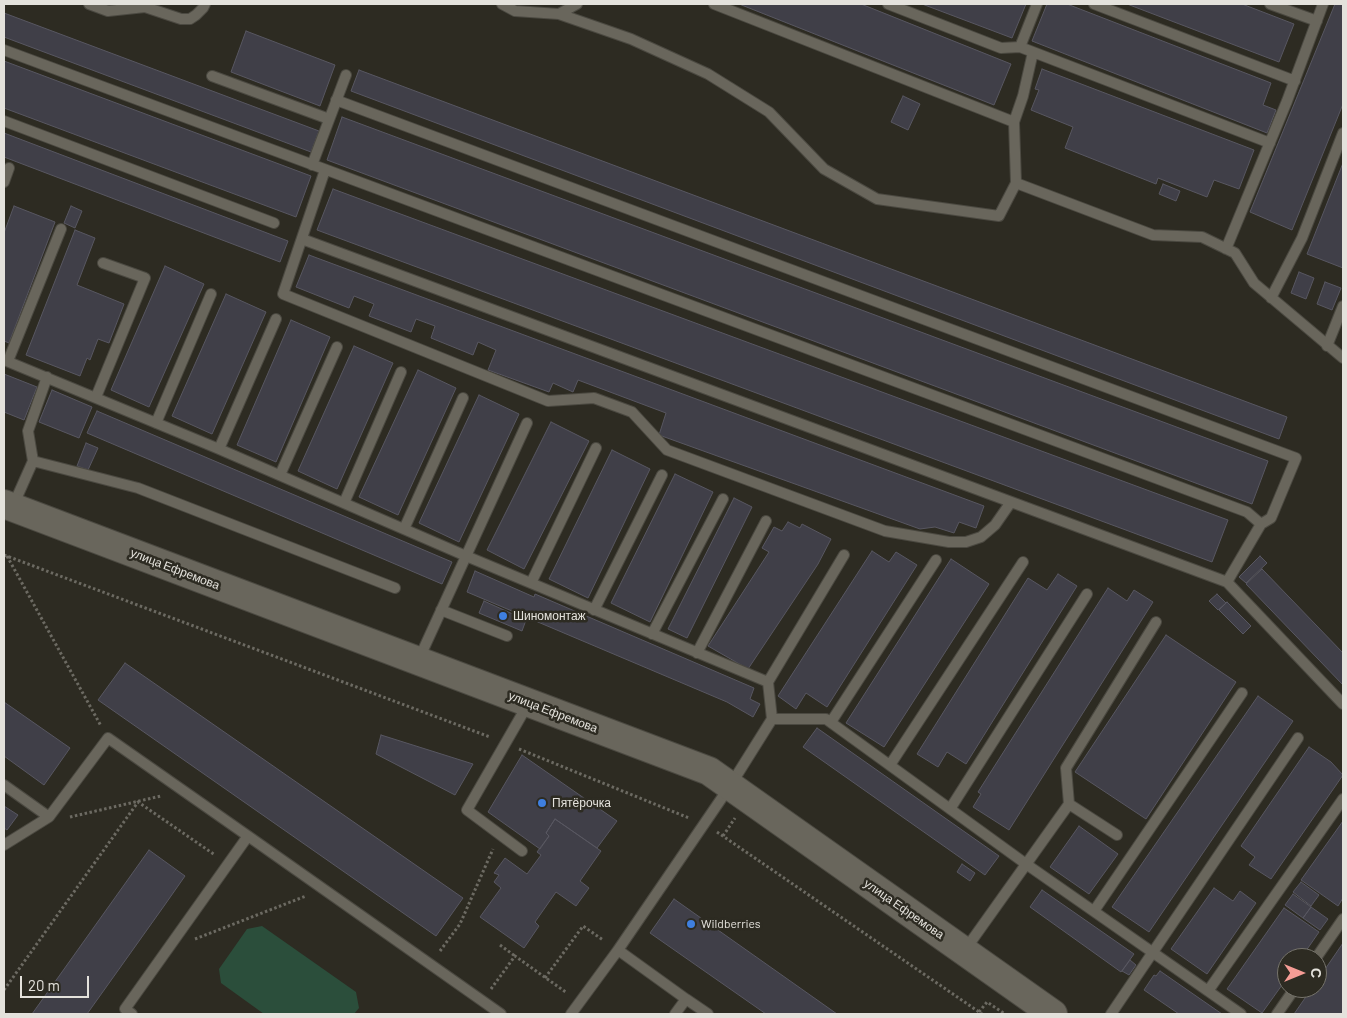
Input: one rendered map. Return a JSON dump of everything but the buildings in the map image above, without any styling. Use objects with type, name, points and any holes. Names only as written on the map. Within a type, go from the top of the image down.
[{"type":"street","name":"улица Ефремова","points":[[8,506],[709,771],[1053,1014]]},
{"type":"lane","points":[[89,4],[108,11],[145,7],[181,19],[190,19],[196,16],[205,4]]},
{"type":"lane","points":[[502,4],[515,11],[559,14],[631,39],[708,74],[769,112],[824,169],[877,199],[999,216],[1016,183],[1014,122],[1023,96],[1033,52]]},
{"type":"lane","points":[[559,14],[576,4]]},
{"type":"lane","points":[[714,4],[1014,122]]},
{"type":"lane","points":[[888,4],[1001,48],[1020,47],[1270,143]]},
{"type":"lane","points":[[1020,47],[1037,4]]},
{"type":"lane","points":[[1094,4],[1295,81]]},
{"type":"lane","points":[[1270,4],[1317,21]]},
{"type":"lane","points":[[1226,249],[1295,81],[1323,4]]},
{"type":"lane","points":[[4,50],[1247,512],[1261,524]]},
{"type":"lane","points":[[312,165],[346,75]]},
{"type":"lane","points":[[212,76],[329,119]]},
{"type":"lane","points":[[336,100],[1296,458],[1271,518],[1261,524],[1227,582]]},
{"type":"lane","points":[[4,121],[274,223]]},
{"type":"lane","points":[[1270,298],[1302,238],[1343,134]]},
{"type":"lane","points":[[4,182],[9,168]]},
{"type":"lane","points":[[325,170],[283,294],[548,401],[594,398],[632,412],[667,450],[885,531],[949,542],[966,542],[981,537],[995,525],[1011,502]]},
{"type":"lane","points":[[1016,183],[1152,235],[1202,237],[1235,253],[1254,283],[1343,358]]},
{"type":"lane","points":[[61,229],[6,360],[156,422],[404,530],[768,682]]},
{"type":"lane","points":[[302,239],[1227,582],[1343,704]]},
{"type":"lane","points":[[96,398],[144,278],[103,264]]},
{"type":"lane","points":[[156,422],[210,294]]},
{"type":"lane","points":[[1327,346],[1343,306]]},
{"type":"lane","points":[[219,449],[276,319]]},
{"type":"lane","points":[[280,475],[337,347]]},
{"type":"lane","points":[[344,503],[401,372]]},
{"type":"lane","points":[[8,506],[33,461],[28,431],[47,377]]},
{"type":"lane","points":[[404,530],[464,398]]},
{"type":"lane","points":[[418,661],[528,423]]},
{"type":"lane","points":[[531,583],[596,448]]},
{"type":"lane","points":[[33,461],[138,488],[395,588]]},
{"type":"lane","points":[[594,610],[662,475]]},
{"type":"lane","points":[[652,634],[723,498]]},
{"type":"lane","points":[[697,653],[766,521]]},
{"type":"lane","points":[[571,1014],[618,950],[730,786],[772,719],[768,682],[844,555]]},
{"type":"lane","points":[[831,722],[936,560]]},
{"type":"lane","points":[[890,765],[1023,562]]},
{"type":"lane","points":[[950,808],[1087,594]]},
{"type":"lane","points":[[441,610],[507,636]]},
{"type":"lane","points":[[964,951],[1069,804],[1066,768],[1156,622]]},
{"type":"lane","points":[[1094,911],[1242,693]]},
{"type":"lane","points":[[522,851],[466,810],[528,703]]},
{"type":"lane","points":[[772,719],[826,719],[831,722],[1026,864],[1241,1014]]},
{"type":"lane","points":[[4,845],[49,817],[108,738],[501,1014]]},
{"type":"lane","points":[[1111,1014],[1298,738]]},
{"type":"lane","points":[[4,785],[49,817]]},
{"type":"lane","points":[[1208,991],[1343,799]]},
{"type":"lane","points":[[1069,804],[1117,834]]},
{"type":"lane","points":[[126,1013],[167,950],[248,836]]},
{"type":"lane","points":[[1323,948],[1343,919]]},
{"type":"lane","points":[[618,950],[708,1014]]},
{"type":"lane","points":[[1277,1014],[1288,998]]},
{"type":"lane","points":[[675,1014],[686,999]]},
{"type":"path","points":[[6,556],[108,738]]},
{"type":"path","points":[[49,817],[74,817],[184,790]]},
{"type":"path","points":[[138,802],[228,864]]},
{"type":"path","points":[[4,990],[138,802]]},
{"type":"path","points":[[438,954],[460,924],[499,834]]},
{"type":"path","points":[[167,950],[323,889]]},
{"type":"path","points":[[545,978],[583,926],[603,940]]},
{"type":"path","points":[[500,945],[580,1003]]},
{"type":"path","points":[[482,1001],[515,956]]},
{"type":"path","points":[[979,1012],[987,1002],[1005,1014]]},
{"type":"green space","points":[[262,926],[356,992],[359,1008],[354,1014],[264,1014],[221,983],[219,969],[247,929]]},
{"type":"place","name":"Шиномонтаж","points":[[503,616]]},
{"type":"place","name":"Пятёрочка","points":[[542,803]]},
{"type":"place","name":"Wildberries","points":[[691,924]]}]
